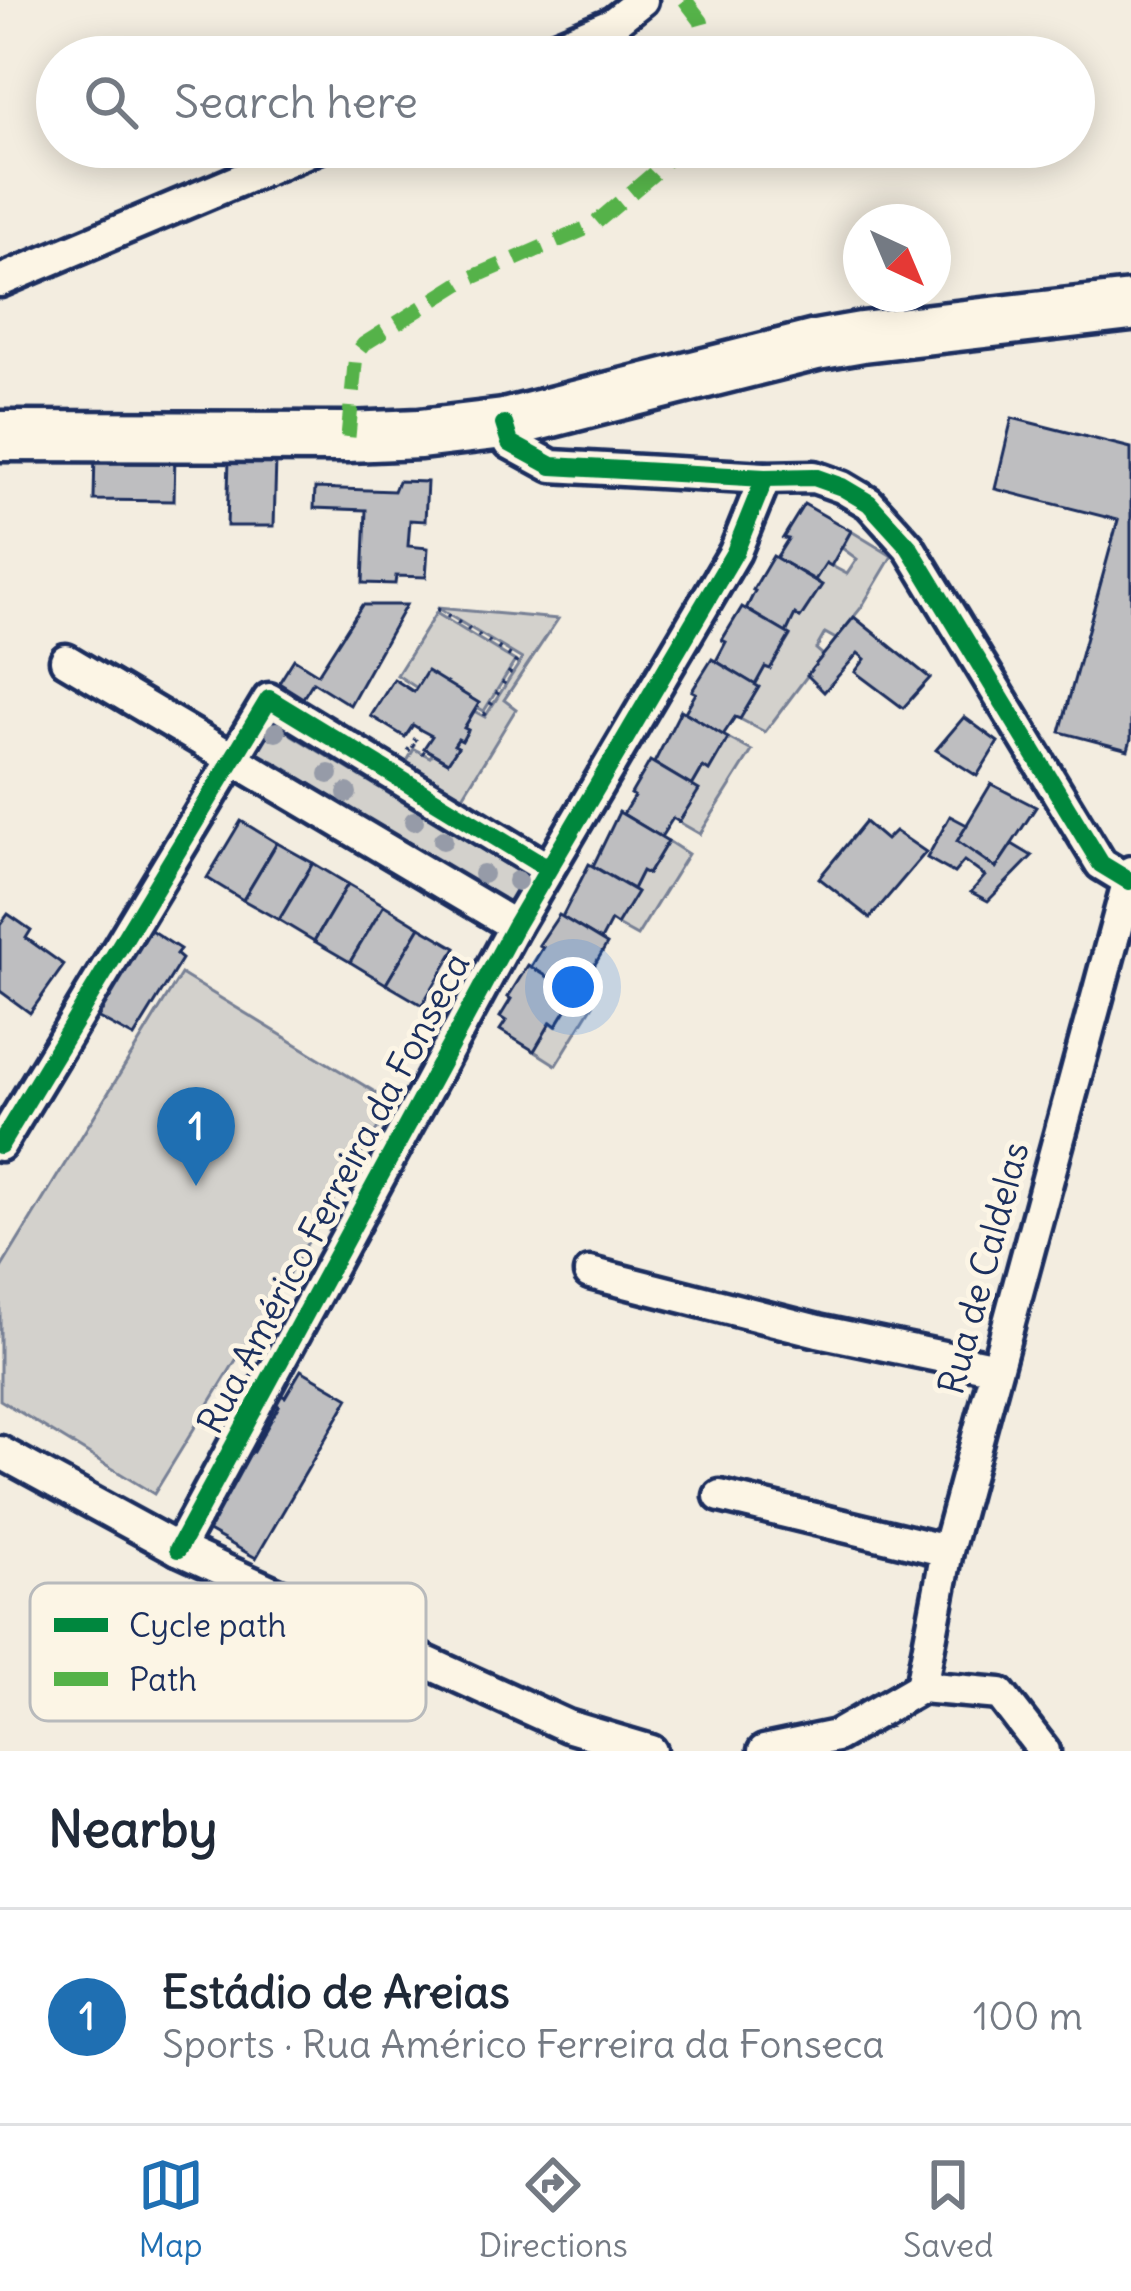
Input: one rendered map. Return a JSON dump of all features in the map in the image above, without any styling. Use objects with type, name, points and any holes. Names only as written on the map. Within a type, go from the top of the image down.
[{"type":"main road","points":[[0,436],[420,434],[504,424],[816,345],[1131,306]]},
{"type":"street","points":[[582,36],[613,23],[642,0]]},
{"type":"street","points":[[0,280],[268,168]]},
{"type":"street","points":[[504,424],[510,443],[552,466],[814,477],[869,503],[909,547],[1102,864],[1130,877]]},
{"type":"street","name":"Rua Américo Ferreira da Fonseca","points":[[178,1549],[515,926],[735,552],[765,478]]},
{"type":"street","points":[[66,660],[515,926]]},
{"type":"street","points":[[0,1145],[269,699],[548,869]]},
{"type":"street","name":"Rua de Caldelas","points":[[921,1687],[947,1551],[1130,877]]},
{"type":"street","points":[[590,1273],[818,1331],[996,1368]]},
{"type":"street","points":[[0,1452],[178,1549],[253,1583]]},
{"type":"street","points":[[721,1496],[947,1551]]},
{"type":"street","points":[[426,1662],[567,1726],[651,1751]]},
{"type":"street","points":[[764,1751],[836,1736],[921,1687],[1000,1694],[1044,1751]]},
{"type":"path","points":[[437,610],[517,660],[485,714],[476,709]]},
{"type":"path","points":[[402,761],[421,730]]},
{"type":"path","points":[[412,745],[429,756],[431,752]]},
{"type":"shaded area","points":[[851,531],[892,556],[836,639],[825,633],[816,649],[823,655],[765,732],[740,719],[765,667],[770,668],[790,636],[786,633],[795,614],[801,617],[821,585],[815,580],[826,563],[847,574],[857,559],[842,548]]},
{"type":"shaded area","points":[[437,608],[558,619],[504,700],[516,709],[463,796],[406,763],[414,749],[448,762],[454,745],[468,731],[464,728],[474,711],[485,717],[522,659]]},
{"type":"shaded area","points":[[436,613],[515,661],[484,711],[427,672],[417,688],[397,675]]},
{"type":"shaded area","points":[[285,719],[296,725],[292,735],[512,868],[519,859],[528,872],[523,889],[503,905],[273,761],[268,768],[256,757],[256,745],[272,721]]},
{"type":"shaded area","points":[[728,738],[752,751],[700,834],[679,822],[698,790],[692,786],[703,767],[709,770]]},
{"type":"shaded area","points":[[668,841],[688,854],[637,936],[617,925],[637,892],[633,889],[642,871],[648,874]]},
{"type":"shaded area","points":[[181,974],[393,1103],[154,1494],[0,1400],[0,1270]]},
{"type":"shaded area","points":[[576,994],[593,1005],[556,1065],[534,1051]]},
{"type":"building","points":[[1012,418],[1131,448],[1128,750],[1060,732],[1118,520],[995,489]]},
{"type":"building","points":[[95,450],[175,451],[174,501],[94,500]]},
{"type":"building","points":[[229,459],[276,460],[274,526],[227,526]]},
{"type":"building","points":[[398,481],[427,482],[425,521],[410,520],[408,546],[428,548],[426,577],[396,576],[395,584],[363,583],[366,510],[314,508],[315,488],[394,491]]},
{"type":"building","points":[[804,504],[851,531],[831,566],[826,563],[815,580],[776,558]]},
{"type":"building","points":[[773,556],[822,585],[800,618],[795,614],[786,633],[746,609]]},
{"type":"building","points":[[362,605],[406,605],[350,705],[313,682],[303,698],[279,683],[294,659],[318,674]]},
{"type":"building","points":[[742,607],[790,635],[755,685],[716,661],[726,642],[722,640]]},
{"type":"building","points":[[854,617],[930,678],[903,708],[855,672],[865,659],[858,653],[824,692],[807,675]]},
{"type":"building","points":[[712,659],[759,687],[740,719],[735,717],[723,735],[685,712]]},
{"type":"building","points":[[427,671],[479,703],[448,762],[424,748],[432,736],[413,725],[405,737],[371,716],[394,679],[414,692]]},
{"type":"building","points":[[681,710],[728,738],[709,771],[703,767],[692,786],[654,763]]},
{"type":"building","points":[[964,717],[998,742],[977,776],[936,750]]},
{"type":"building","points":[[650,761],[699,790],[679,822],[673,818],[661,837],[623,814]]},
{"type":"building","points":[[991,784],[1036,807],[996,868],[957,841]]},
{"type":"building","points":[[619,812],[668,841],[633,889],[593,866]]},
{"type":"building","points":[[950,816],[967,825],[957,841],[996,868],[1012,844],[1032,856],[988,901],[971,892],[985,876],[964,861],[954,873],[927,858]]},
{"type":"building","points":[[241,821],[277,843],[243,900],[207,878]]},
{"type":"building","points":[[865,822],[886,840],[895,831],[926,852],[870,918],[819,878]]},
{"type":"building","points":[[277,843],[313,863],[279,920],[243,900]]},
{"type":"building","points":[[313,863],[348,884],[314,941],[279,920]]},
{"type":"building","points":[[589,864],[637,892],[617,925],[611,921],[601,940],[562,917]]},
{"type":"building","points":[[348,884],[384,905],[350,962],[314,941]]},
{"type":"building","points":[[384,905],[420,927],[386,984],[350,962]]},
{"type":"building","points":[[8,914],[31,930],[26,938],[64,965],[30,1013],[0,991],[0,925]]},
{"type":"building","points":[[559,915],[607,944],[588,976],[581,972],[570,991],[531,967]]},
{"type":"building","points":[[420,927],[456,948],[422,1005],[386,984]]},
{"type":"building","points":[[149,929],[180,949],[176,954],[182,959],[134,1037],[95,1016]]},
{"type":"building","points":[[528,965],[576,994],[534,1051],[500,1030],[506,1021],[500,1017],[508,997]]},
{"type":"building","points":[[301,1370],[349,1398],[256,1558],[205,1529],[214,1500],[221,1504],[246,1460],[241,1457],[246,1448],[253,1452],[279,1406],[274,1403],[279,1394],[285,1397]]},
{"type":"marked path","points":[[685,0],[701,21],[705,36]]},
{"type":"marked path","points":[[348,437],[356,354],[364,344],[464,281],[592,226],[659,168]]},
{"type":"cycle path","points":[[504,424],[510,443],[552,466],[814,477],[869,503],[909,547],[1101,864],[1129,881]]},
{"type":"cycle path","points":[[178,1549],[515,926],[735,552],[765,478]]},
{"type":"cycle path","points":[[0,1145],[269,699],[548,869]]},
{"type":"place","name":"Estádio de Areias","points":[[196,1186]]}]
